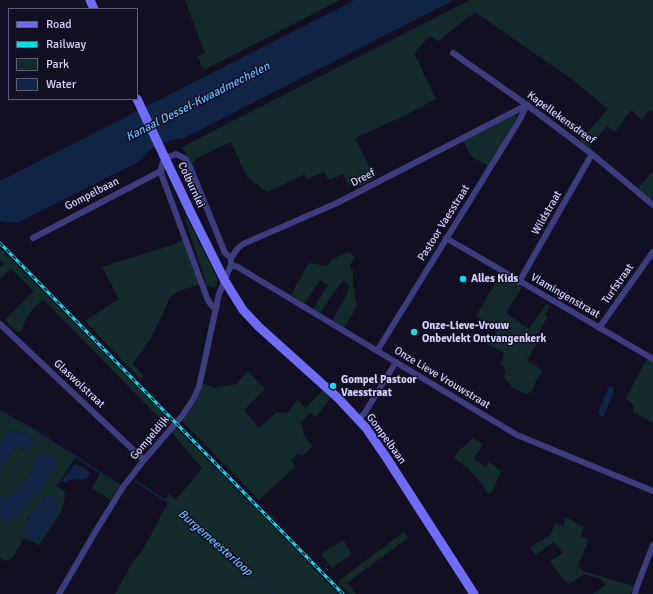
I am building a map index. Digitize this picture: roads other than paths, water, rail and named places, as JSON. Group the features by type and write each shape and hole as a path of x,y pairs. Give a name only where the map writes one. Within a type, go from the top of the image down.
{"street":[{"name":"Kapellekensdreef","path":"453,53 592,154 653,205"},
{"name":"Colburnlei","path":"137,100 225,281"},
{"name":"Pastoor Vaesstraat","path":"376,351 527,106"},
{"name":"Dreef","path":"225,281 231,262 238,248 243,244 337,203 527,106"},
{"name":"Gompelbaan","path":"33,238 161,171 163,162 168,157 176,154 186,159 225,254 231,262"},
{"name":"Wildstraat","path":"519,282 592,154"},
{"path":"161,171 207,298 211,305 216,309"},
{"name":"Vlamingenstraat","path":"446,238 653,359"},
{"name":"Turfstraat","path":"599,328 653,252"},
{"name":"Onze Lieve Vrouwstraat","path":"231,262 517,435 653,491"},
{"name":"Gompelbaan","path":"225,281 243,310 256,324 338,398 366,428 474,594"},
{"name":"Gompeldijk","path":"60,594 123,487 182,416 193,400 199,387 216,309 225,281"},
{"name":"Glaswolstraat","path":"0,324 144,460"},
{"path":"358,419 364,414 396,362"},
{"path":"634,594 653,545"}],"water":[{"name":"Kanaal Dessel-Kwaadmechelen","path":"355,0 454,0 184,138 168,141 151,149 138,162 17,223 0,221 0,181"},
{"path":"610,386 613,387 614,391 604,416 602,416 599,415 598,412"},
{"path":"9,430 23,433 32,439 33,444 30,450 24,450 17,446 0,470 0,443"},
{"path":"48,455 56,462 55,468 43,488 10,522 3,520 0,518 0,497 6,499 17,491 34,467 34,458"},
{"path":"77,464 89,471 90,474 88,478 83,480 70,480 65,483 62,481 74,465"},
{"path":"48,495 56,500 56,517 44,533 44,537 40,540 35,540 23,527 32,513"}],"waterway":[{"name":"Burgemeesterloop","path":"0,412 28,426 118,484"},
{"name":"Burgemeesterloop","path":"135,481 184,514 216,547 274,594"}],"railway":[{"path":"0,243 343,594"}],"place":[{"name":"Alles Kids","path":"463,279"},
{"name":"Onze-Lieve-Vrouw Onbevlekt Ontvangenkerk","path":"414,332"},
{"name":"Gompel Pastoor Vaesstraat","path":"333,386"}]}
